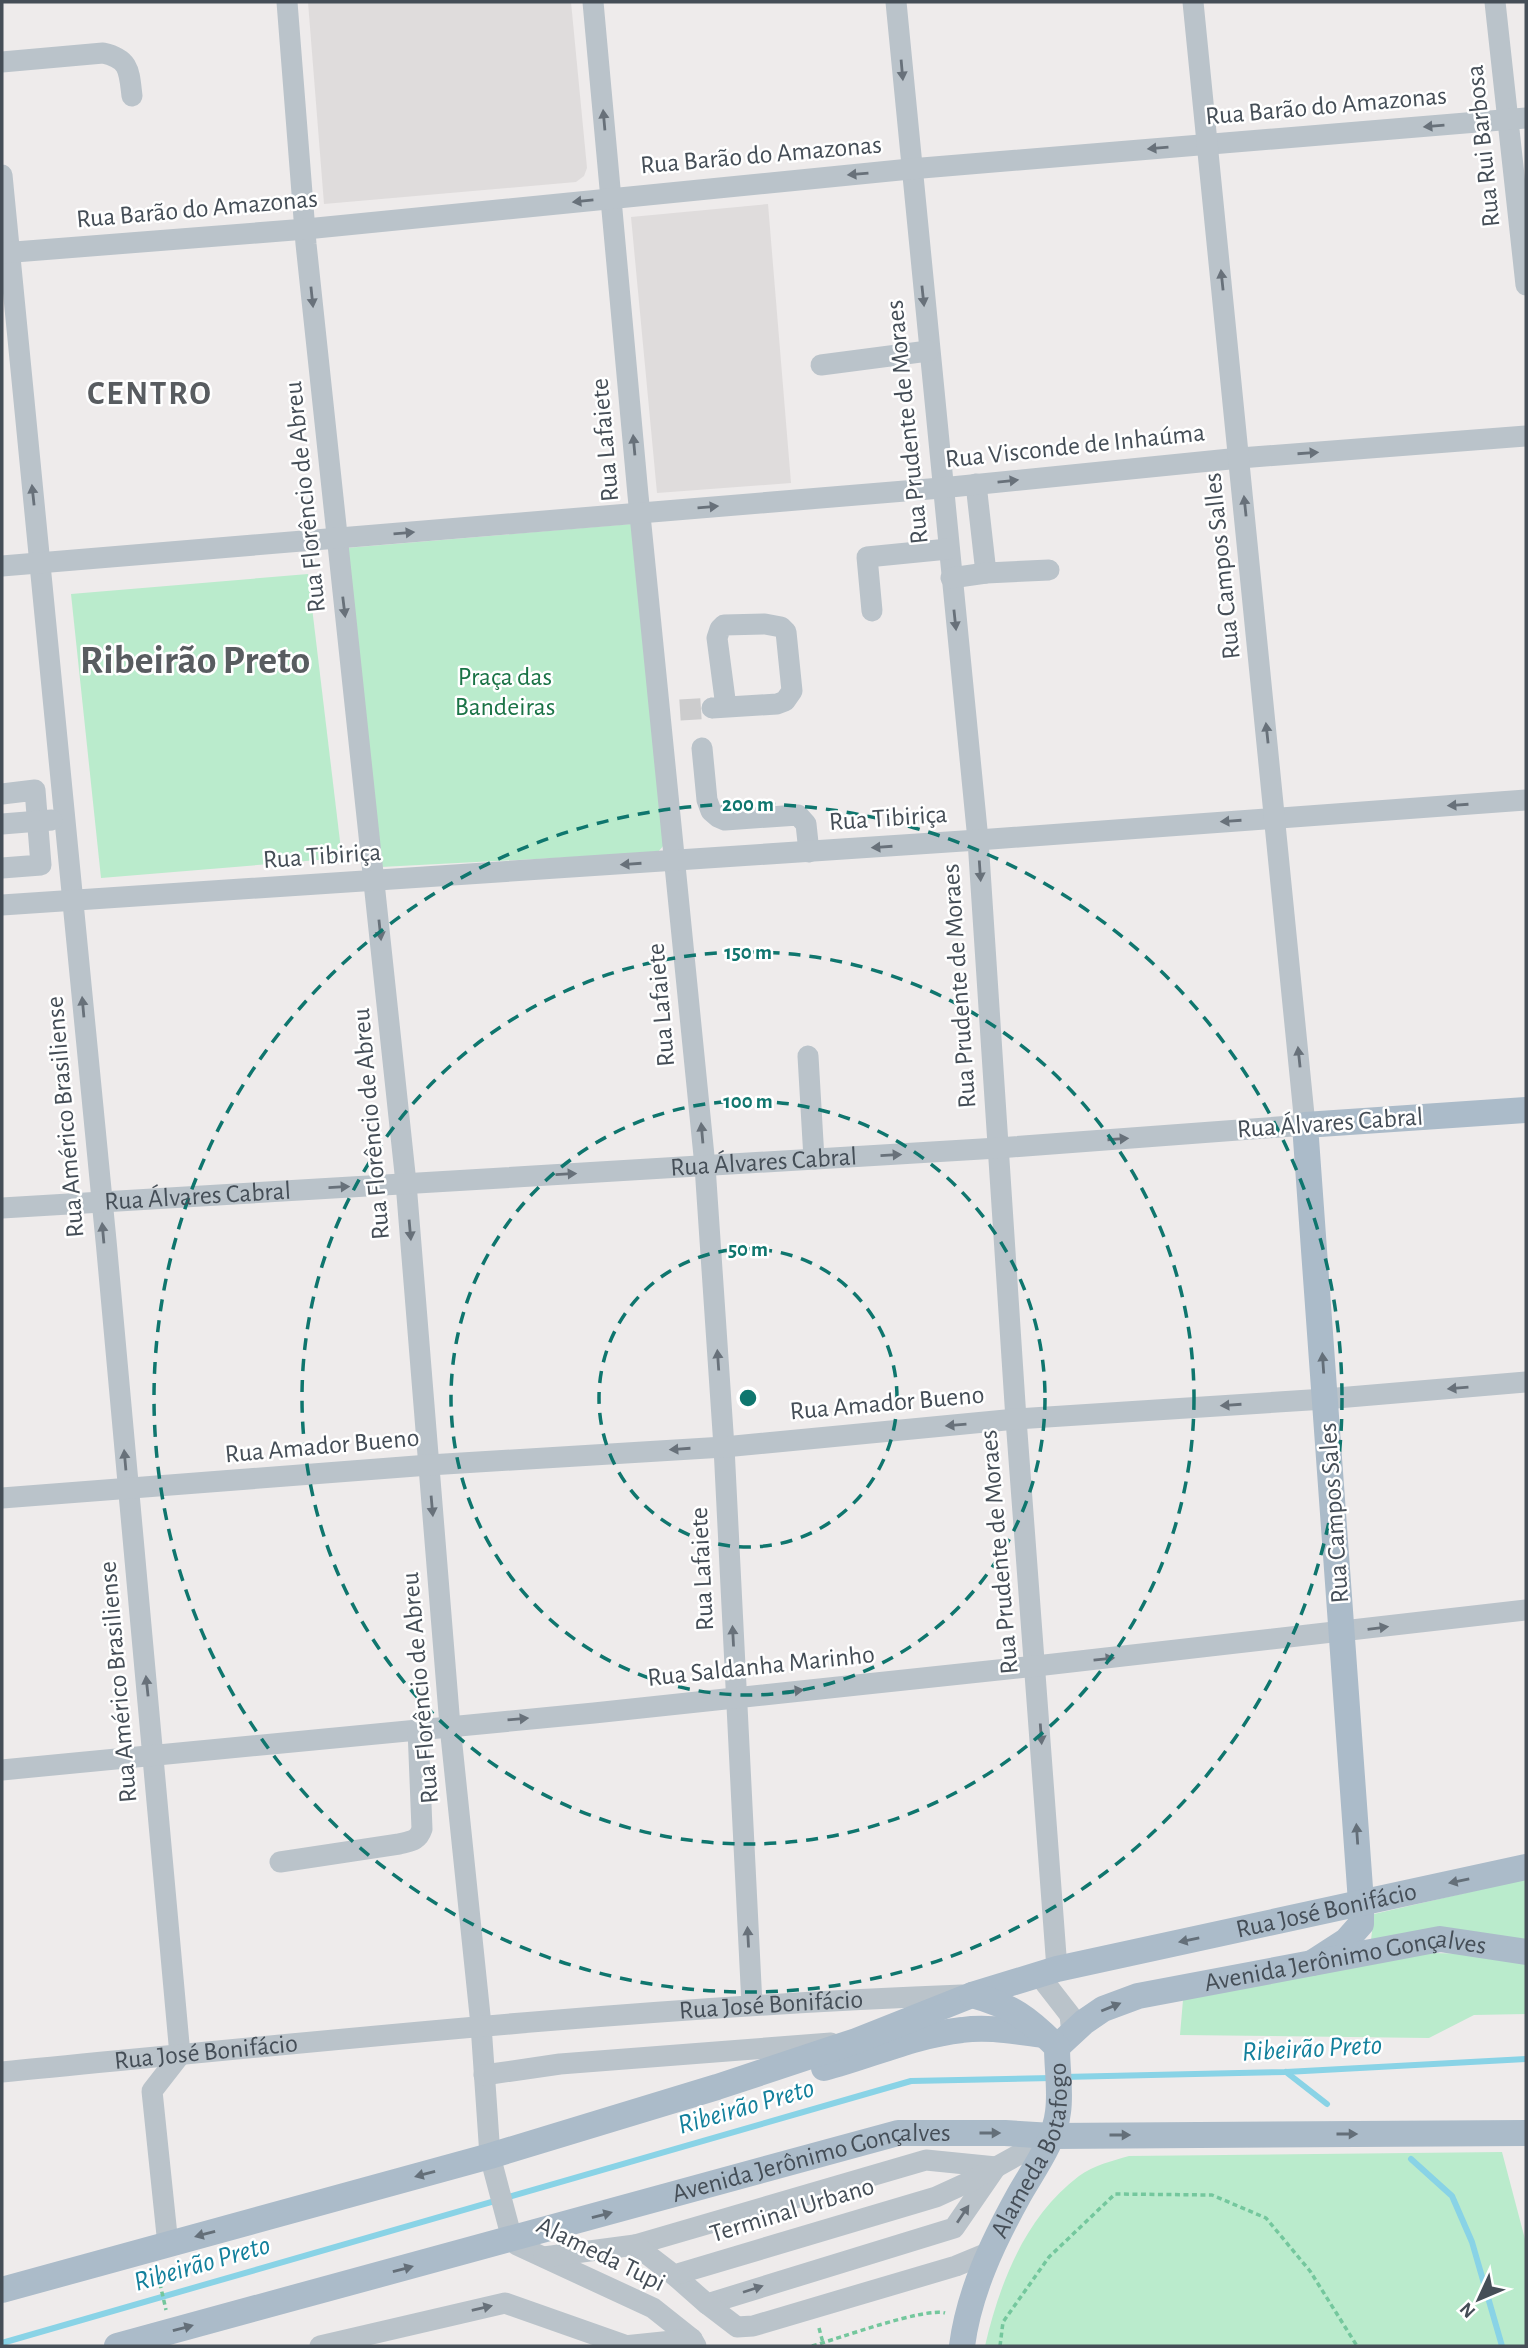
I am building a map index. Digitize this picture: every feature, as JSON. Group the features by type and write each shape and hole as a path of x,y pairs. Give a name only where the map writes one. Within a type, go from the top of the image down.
{"main road":[{"name":"Rua Álvares Cabral","path":"1305,1125 1526,1110"},
{"name":"Rua Campos Sales","path":"1305,1125 1361,1902 1361,1924 1346,1941 1312,1963"},
{"name":"Rua José Bonifácio","path":"972,1995 1046,1972 1526,1867"},
{"name":"Avenida Jerônimo Gonçalves","path":"1058,2043 1103,2009 1138,1996 1440,1939 1526,1952"},
{"name":"Alameda Botafogo","path":"964,2333 990,2252 1055,2125 1058,2043 1002,2003 972,1995"},
{"path":"2,2290 167,2245 492,2166 856,2041 972,1995"},
{"path":"777,2067 792,2073 806,2073 859,2059 913,2040 962,2030 992,2029 1058,2043"},
{"name":"Avenida Jerônimo Gonçalves","path":"117,2346 510,2230 898,2133 1006,2133 1055,2125 1526,2133"}],"street":[{"name":"Rua Florêncio de Abreu","path":"287,2 336,539 406,1183 450,1726 481,2025 492,2166 510,2230"},
{"name":"Rua Lafaiete","path":"593,2 640,512 670,710 676,861 705,1166 724,1447 752,2005"},
{"name":"Rua Prudente de Moraes","path":"896,2 941,488 978,840 1016,1419 1036,1666 1046,1972"},
{"name":"Rua Campos Salles","path":"1193,2 1305,1125"},
{"name":"Rua Rui Barbosa","path":"1495,2 1517,119 1526,285"},
{"path":"2,62 103,53 119,57 130,70 132,96"},
{"name":"Rua Barão do Amazonas","path":"6,253 306,229 910,169 1517,119"},
{"name":"Rua Américo Brasiliense","path":"2,175 6,253 73,901 180,2055"},
{"path":"821,365 928,351"},
{"name":"Rua Visconde de Inhaúma","path":"2,566 941,488 1240,458 1526,436"},
{"path":"976,484 986,573"},
{"path":"872,611 867,557 948,549"},
{"path":"951,578 986,573 1049,570"},
{"path":"724,625 781,626 786,632 792,691 790,697 777,704 719,708 719,629 724,625"},
{"path":"702,748 707,800 711,811 725,820 798,815 806,824 809,852"},
{"path":"2,794 35,790 41,865 2,868"},
{"name":"Rua Tibiriça","path":"2,905 809,852 1526,800"},
{"path":"2,824 65,820"},
{"path":"808,1056 814,1159"},
{"name":"Rua Álvares Cabral","path":"2,1208 998,1148 1305,1125"},
{"name":"Rua Amador Bueno","path":"2,1498 429,1465 724,1447 1016,1419 1325,1399 1526,1382"},
{"name":"Rua Saldanha Marinho","path":"2,1770 1036,1666 1526,1610"},
{"path":"280,1862 399,1844 414,1841 420,1836 422,1829 418,1729"},
{"path":"1046,1972 1042,1979 1070,2015 1058,2043"},
{"name":"Rua José Bonifácio","path":"2,2072 481,2025 752,2005 972,1995"},
{"path":"484,2075 560,2064 856,2041"},
{"path":"167,2245 152,2091 180,2055"},
{"name":"Terminal Urbano","path":"674,2275 936,2197 996,2167 1055,2125"},
{"path":"544,2257 635,2245 926,2161 996,2167 954,2228 707,2304"},
{"name":"Alameda Tupi","path":"510,2230 522,2249 653,2308 694,2343"},
{"path":"635,2245 737,2327 753,2326 956,2266 990,2252"},
{"path":"320,2346 505,2303 625,2346 694,2343"}],"path":[{"path":"1000,2346 1003,2322 1049,2257 1115,2193 1212,2195 1266,2218 1310,2271 1357,2346"},
{"path":"158,2275 166,2310"},
{"path":"812,2346 937,2311 964,2333"}],"shaded area":[{"path":"308,2 571,2 587,168 584,176 576,182 324,204"},
{"path":"768,204 791,483 657,493 631,217"}],"green space":[{"name":"Praça das Bandeiras","path":"631,524 664,845 658,852 650,853 381,867 346,548"},
{"path":"308,574 342,858 101,878 71,594"},
{"path":"1526,1879 1526,1940 1371,1940 1374,1914"},
{"path":"1429,1953 1481,1954 1526,1962 1526,2014 1474,2015 1429,2038 1180,2035 1183,2000"},
{"path":"1502,2152 1526,2243 1526,2346 985,2346 998,2298 1029,2231 1060,2192 1079,2176 1103,2164 1129,2156"}],"waterway":[{"name":"Ribeirão Preto","path":"1063,2077 1286,2072 1526,2059"},
{"path":"1286,2072 1327,2104"},
{"name":"Ribeirão Preto","path":"2,2343 911,2081 1052,2078"},
{"path":"1411,2159 1452,2196 1472,2242 1502,2346"}],"tunnel":[{"path":"680,710 712,708"}],"district":[{"name":"CENTRO","path":"150,394"},
{"name":"Ribeirão Preto","path":"195,661"}]}
